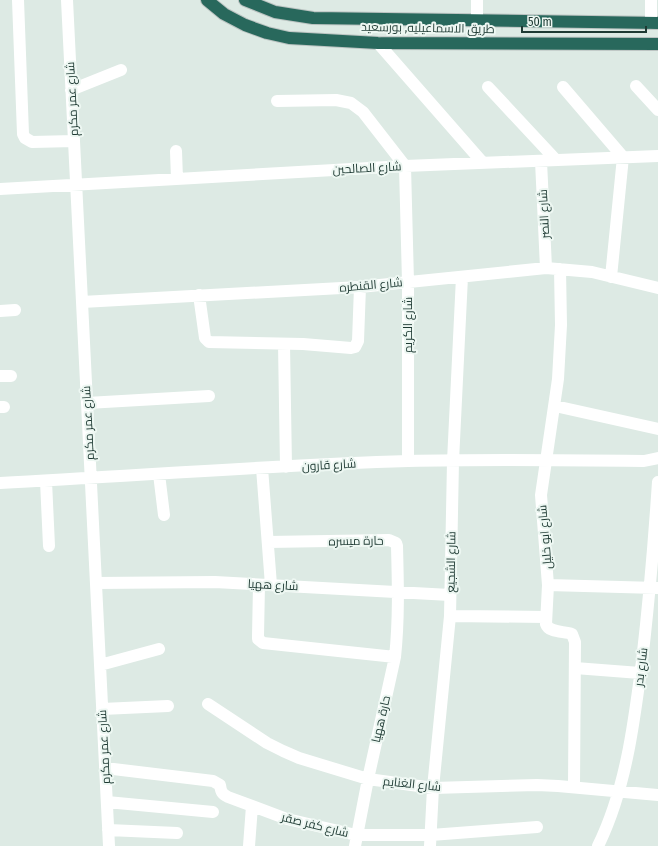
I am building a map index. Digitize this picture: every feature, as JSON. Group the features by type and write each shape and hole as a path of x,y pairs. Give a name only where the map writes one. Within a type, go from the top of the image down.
{"highway":[{"name":"طريق الاسماعيليه, بورسعيد","path":"207,0 224,14 245,25 267,33 289,38 378,43 658,44"},
{"name":"طريق الاسماعيليه, بورسعيد","path":"245,0 275,12 313,18 655,23"}],"street":[{"path":"18,0 23,134 25,138 32,142 74,141"},
{"name":"شارع عمر مكرم","path":"67,0 109,846"},
{"path":"477,0 477,20"},
{"path":"651,0 655,23"},
{"path":"378,43 483,163"},
{"path":"71,90 121,70"},
{"path":"636,86 658,110"},
{"path":"488,87 556,160"},
{"path":"563,87 623,157 611,277"},
{"path":"277,101 336,100 351,103 363,112 405,166"},
{"path":"176,150 177,178"},
{"name":"شارع الصالحين","path":"0,189 405,166 658,156"},
{"name":"شارع النصر","path":"541,161 546,268"},
{"name":"شارع الكريم","path":"405,166 408,282 408,461"},
{"name":"شارع القنطره","path":"82,302 360,287 546,268 592,272 658,288"},
{"name":"شارع ابو خليل","path":"546,617 548,585 541,496 555,406 560,346 560,269"},
{"name":"شارع الشجيع","path":"431,841 432,788 450,616 453,461 462,277"},
{"path":"199,295 205,338 209,342 303,344 351,348 355,347 358,341 360,287"},
{"path":"0,311 15,310"},
{"path":"284,344 286,467"},
{"path":"87,403 209,396"},
{"path":"555,406 658,429"},
{"name":"شارع قارون","path":"0,483 408,461 546,459 644,461 658,458"},
{"path":"262,468 268,542 265,585 258,639 263,643 394,656"},
{"path":"159,474 164,515"},
{"path":"46,481 49,546"},
{"name":"شارع بدر","path":"598,846 608,824 619,791 631,737 654,588 658,482"},
{"name":"حارة ميسره","path":"268,542 393,541 397,546 399,591"},
{"name":"شارع ههيا","path":"96,583 215,582 450,595"},
{"path":"548,585 654,588"},
{"name":"حارة ههيا","path":"355,841 394,656 397,638 399,591"},
{"path":"450,616 546,617 546,624 550,630 572,634 575,642 574,786"},
{"path":"100,665 159,649"},
{"path":"575,668 640,673"},
{"name":"شارع الغنايم","path":"208,704 267,743 283,751 299,758 368,779 432,788 537,785 574,786 658,795"},
{"path":"102,709 168,706"},
{"name":"شارع كفر صقر","path":"105,768 213,780 220,785 221,791 224,795 294,821 355,841 431,841 537,827"},
{"path":"107,802 213,812"},
{"path":"248,846 252,806"},
{"path":"108,830 177,834"}]}
